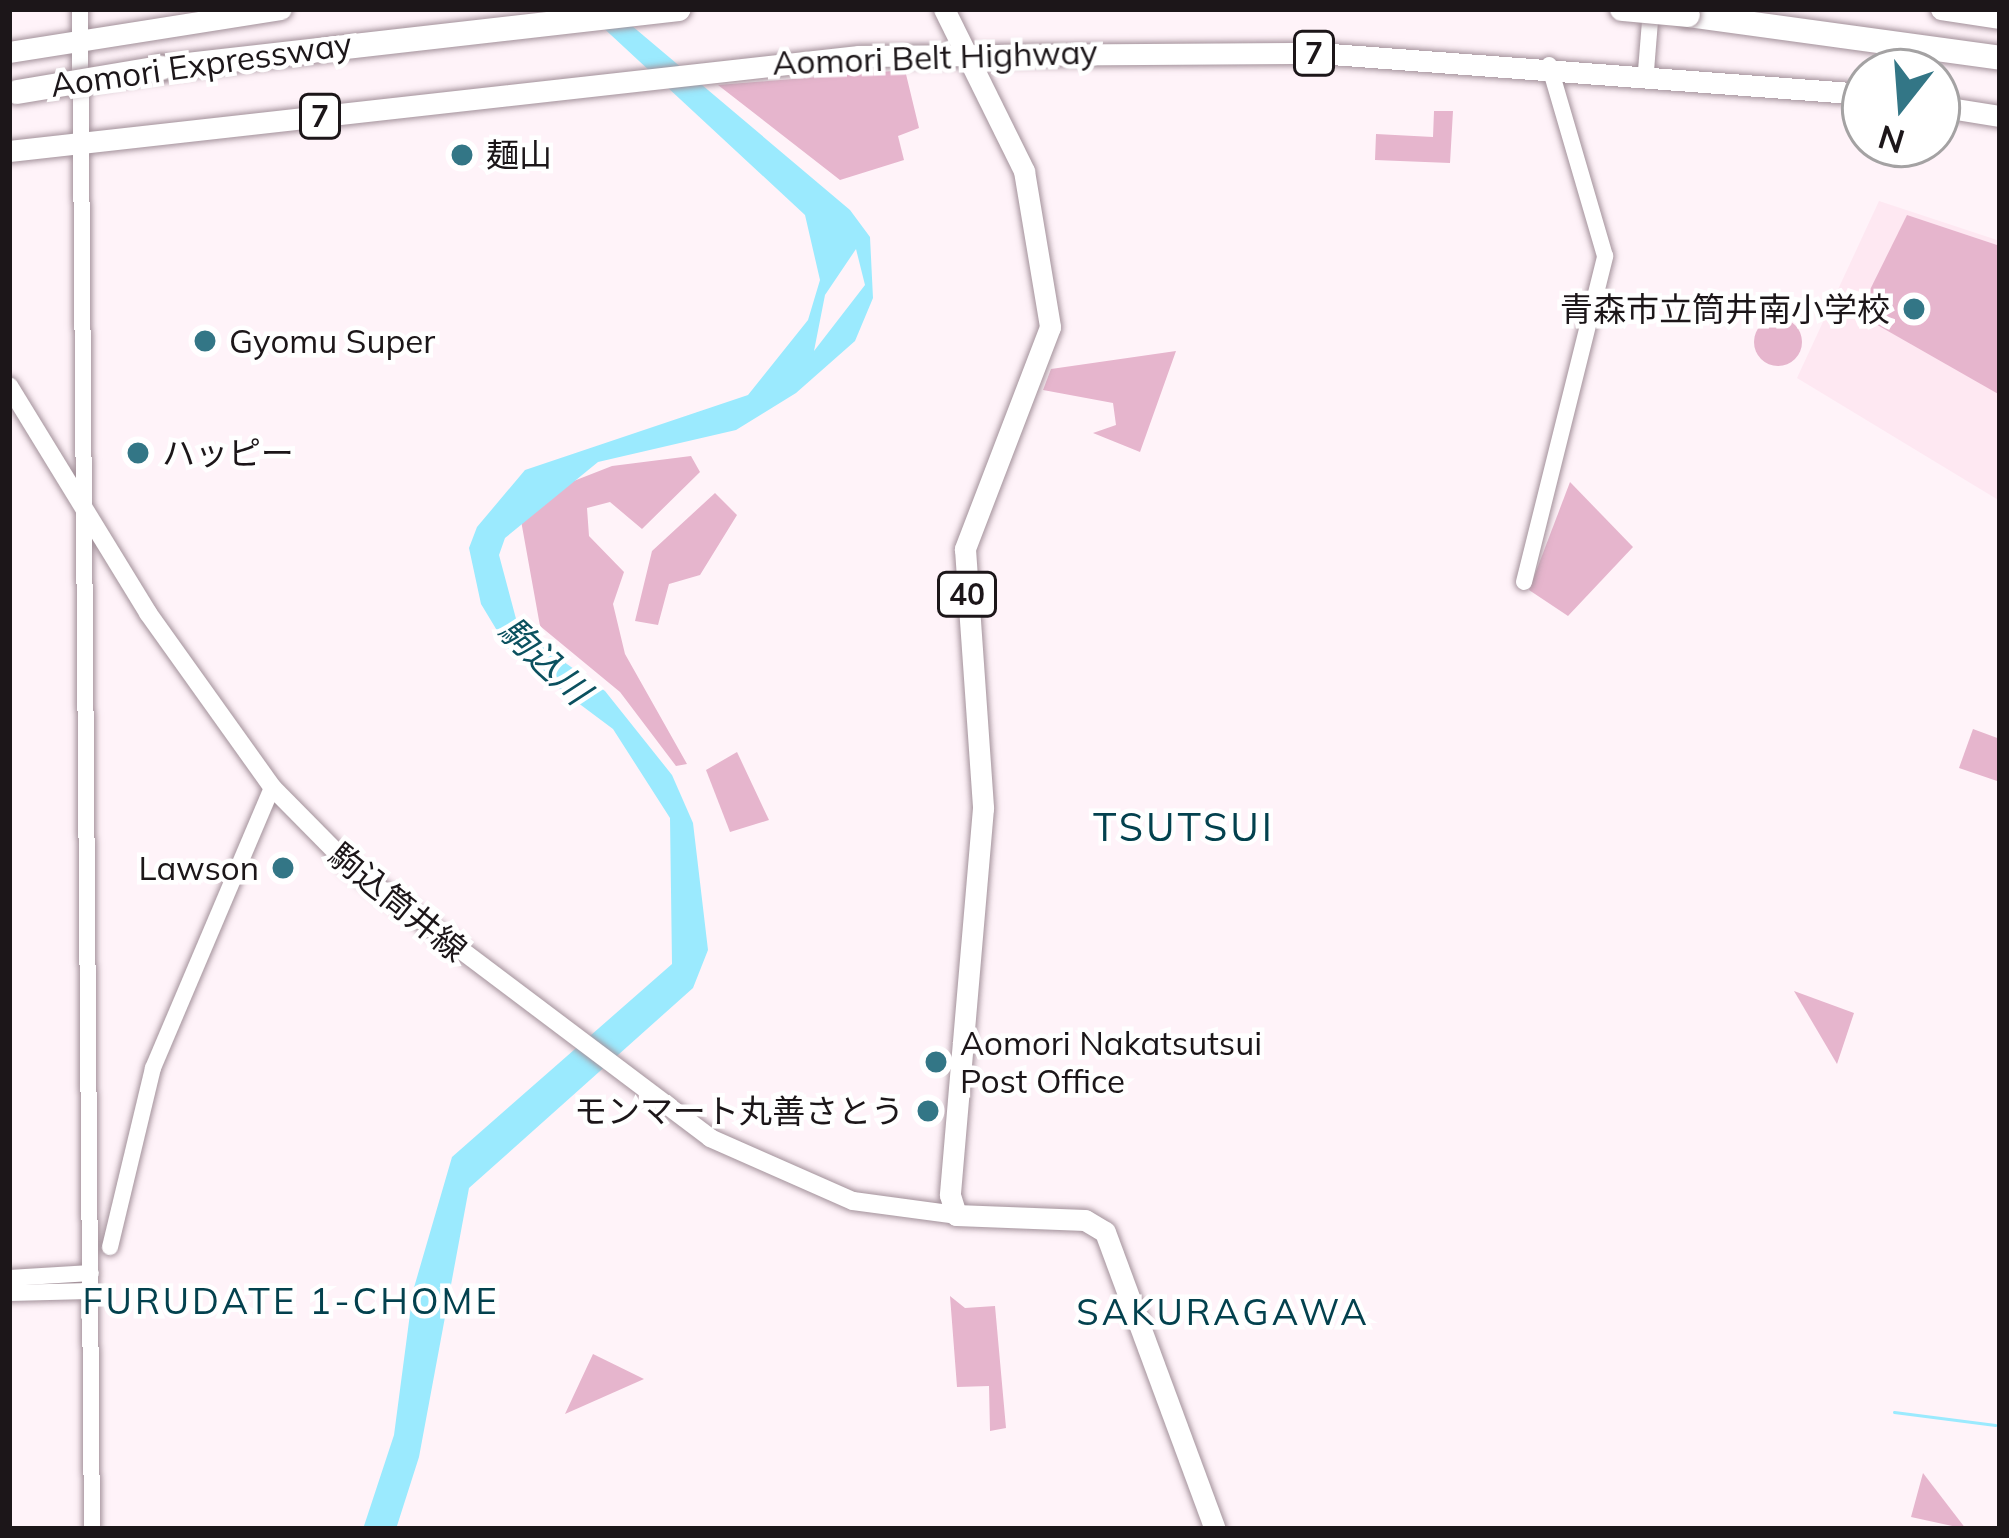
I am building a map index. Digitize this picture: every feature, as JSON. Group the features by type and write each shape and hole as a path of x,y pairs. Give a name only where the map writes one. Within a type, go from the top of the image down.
{"highway":[{"name":"Aomori Expressway","path":"13,92 161,68 679,9"},
{"path":"1622,9 2000,58"}],"main road":[{"path":"9,52 281,9"},
{"name":"40","path":"944,9 1024,171 1046,259 1050,342 981,488 965,549 983,808 950,1131 956,1215"},
{"path":"1941,9 2000,18"},
{"name":"Aomori Belt Highway","path":"9,151 762,63 965,54 1161,49 1549,64 1841,91"},
{"path":"1961,110 2000,116"},
{"name":"駒込筒井線","path":"9,386 272,787 351,867 623,1076 785,1176 898,1212 956,1215"},
{"path":"956,1215 1085,1220 1105,1232 1216,1529"}],"street":[{"path":"80,9 89,510 92,1529"},
{"path":"1646,71 1651,9"},
{"path":"1523,582 1605,256 1549,64"},
{"path":"110,1247 153,1068 272,787"},
{"path":"9,1278 91,1282"},
{"path":"9,1293 91,1282"}],"shaded area":[{"path":"905,70 919,128 898,136 904,160 840,180 718,85"},
{"path":"1434,111 1453,111 1450,163 1375,160 1376,134 1433,137"},
{"name":"青森市立筒井南小学校","path":"1879,201 2000,241 2000,501 1797,378"},
{"path":"1907,215 2000,246 2000,395 1858,314"},
{"path":"1778,318 1795,325 1802,342 1795,359 1778,366 1761,359 1754,342 1761,325"},
{"path":"1176,351 1140,452 1093,433 1116,425 1113,403 1043,390 1051,369"},
{"path":"691,456 700,472 642,529 610,502 587,508 589,536 624,572 613,604 625,654 687,764 676,766 620,692 540,626 520,515 543,493 612,466"},
{"path":"1570,482 1633,547 1568,616 1529,590"},
{"path":"715,493 737,515 700,575 669,584 658,625 635,621 652,551"},
{"path":"1973,729 2000,739 2000,782 1959,768"},
{"path":"737,752 769,820 730,832 706,770"},
{"path":"1794,991 1854,1013 1837,1064"},
{"path":"950,1296 965,1308 995,1306 1006,1428 990,1431 989,1386 957,1387"},
{"path":"593,1354 644,1379 565,1414"},
{"path":"1923,1473 1966,1529 1911,1517"}],"water":[{"name":"駒込川","path":"583,9 612,9 850,210 870,237 873,298 855,341 796,393 736,430 598,462 505,538 499,555 519,630 605,691 672,775 693,823 708,950 693,988 469,1188 419,1457 396,1529 363,1529 394,1435 413,1291 452,1157 672,964 670,818 613,729 510,652 481,604 469,548 477,527 525,470 748,395 808,320 820,280 805,215","holes":["856,249 865,285 814,351 825,295"]}],"waterway":[{"path":"1894,1412 1995,1425"}],"place":[{"name":"麺山","path":"462,155"},
{"name":"青森市立筒井南小学校","path":"1914,309"},
{"name":"Gyomu Super","path":"205,341"},
{"name":"ハッピー","path":"138,453"},
{"name":"Lawson","path":"283,868"},
{"name":"Aomori Nakatsutsui Post Office","path":"936,1062"},
{"name":"モンマート丸善さとう","path":"928,1111"}],"district":[{"name":"TSUTSUI","path":"1184,827"},
{"name":"FURUDATE 1-CHOME","path":"291,1301"},
{"name":"SAKURAGAWA","path":"1223,1312"}]}
